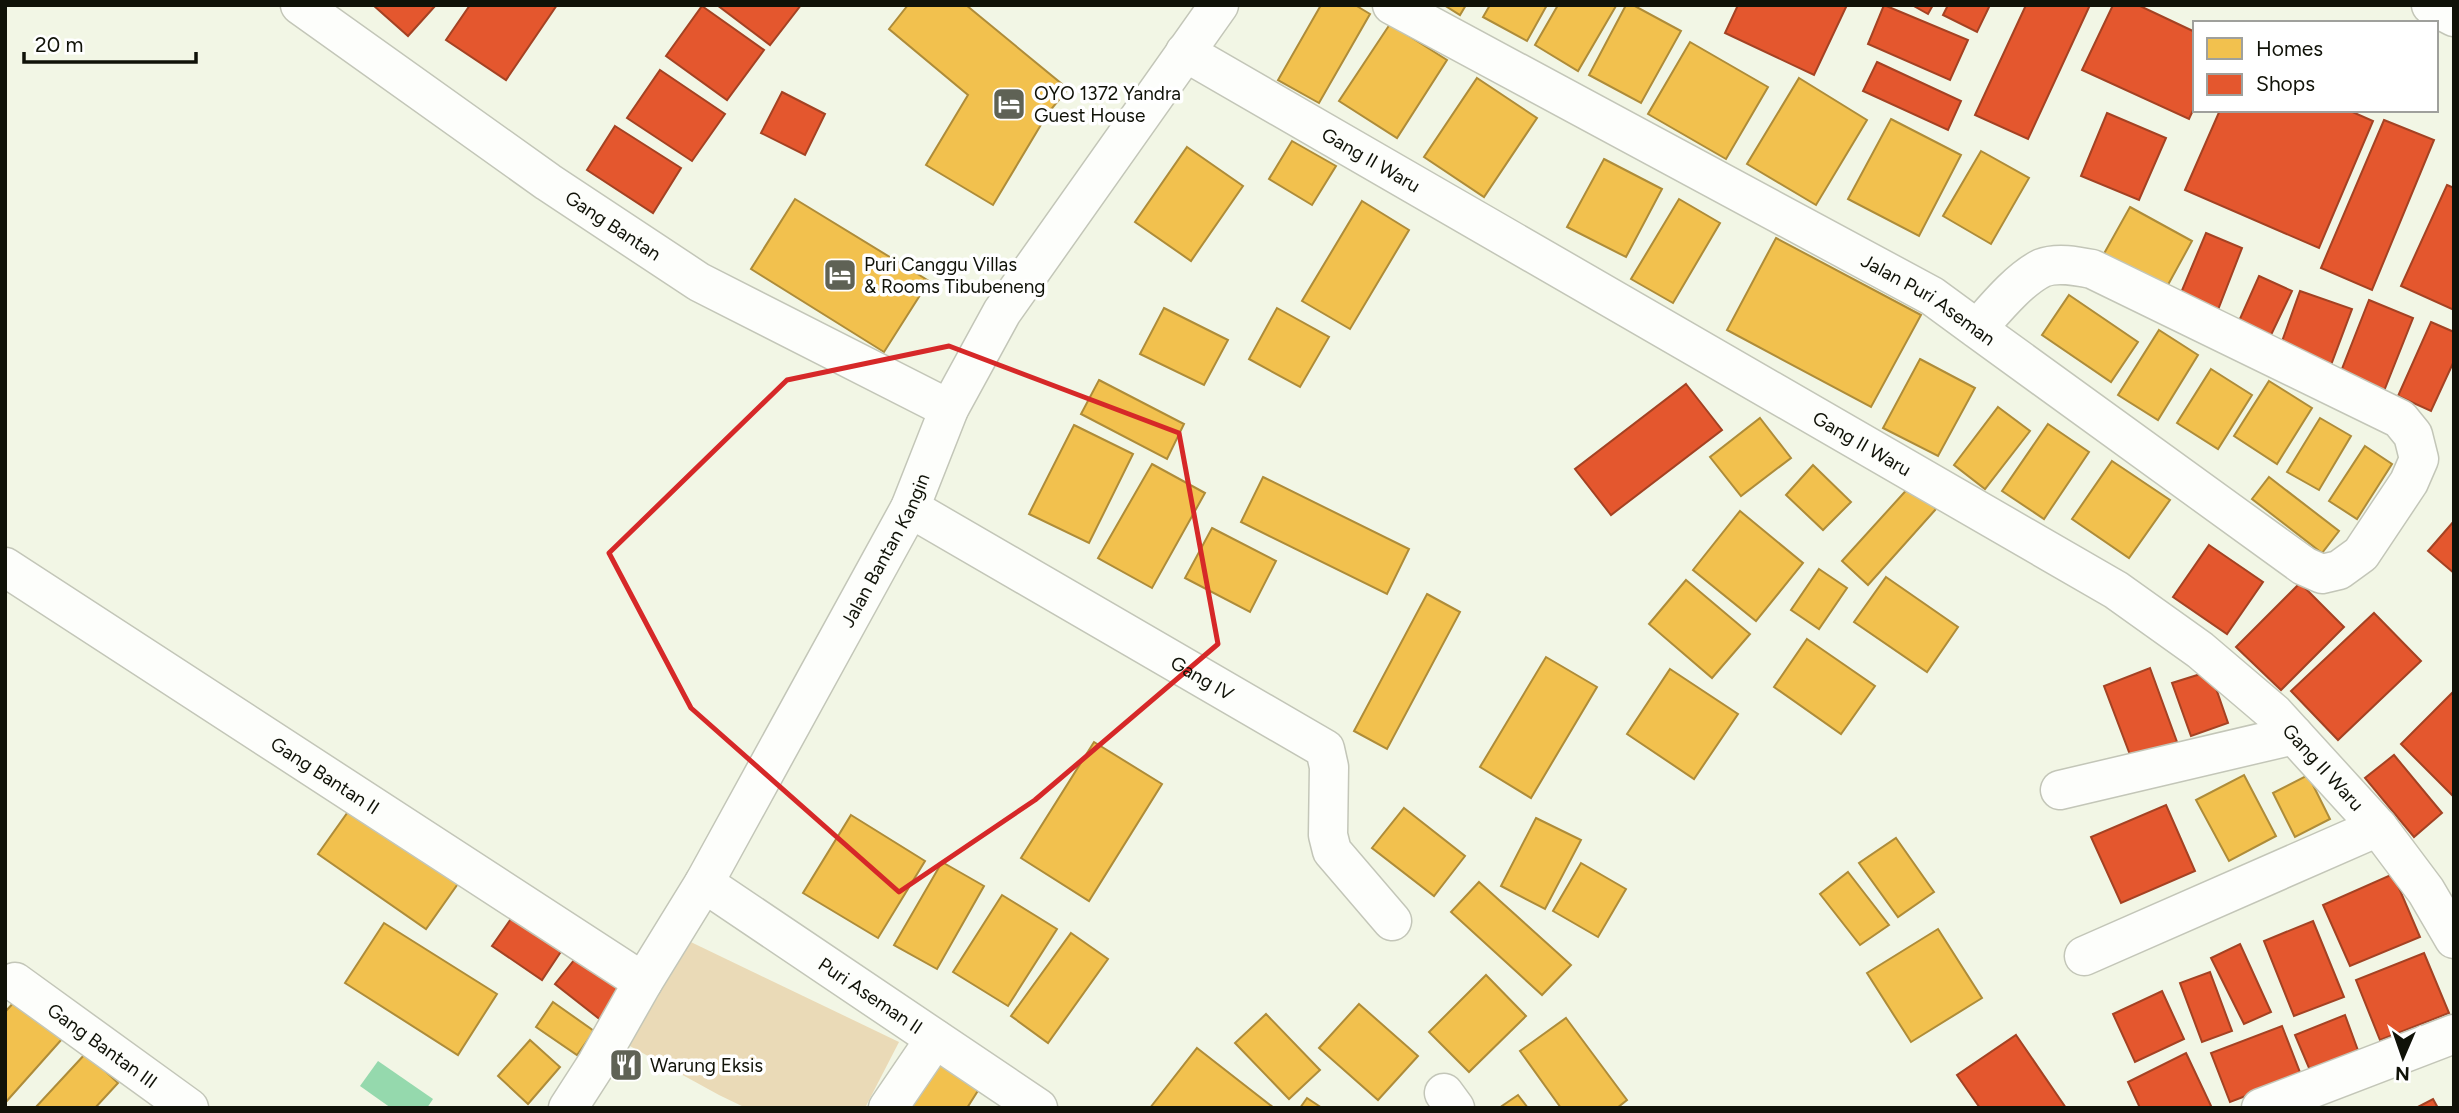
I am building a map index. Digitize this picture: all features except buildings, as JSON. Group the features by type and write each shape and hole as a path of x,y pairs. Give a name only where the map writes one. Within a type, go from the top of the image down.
{"street":[{"name":"Gang Bantan","path":"300,5 548,183 699,282 949,409"},
{"name":"Jalan Bantan Kangin","path":"568,1108 704,883 910,508 949,409 1002,312 1219,5"},
{"name":"Jalan Puri Aseman","path":"1392,5 1931,296 2304,566 2322,574 2339,570 2361,554 2409,482 2419,459 2413,435 2400,419 2092,269 2069,265 2043,268 2011,291 1977,329"},
{"path":"2431,5 2454,17"},
{"name":"Gang II Waru","path":"1185,52 2116,590 2200,650 2274,713 2378,827 2426,891 2454,939"},
{"name":"Gang IV","path":"910,508 1325,749 1329,767 1328,835 1332,851 1392,920"},
{"name":"Gang Bantan II","path":"5,567 643,982"},
{"path":"2060,790 2294,735"},
{"path":"2084,956 2378,827"},
{"name":"Puri Aseman II","path":"704,883 1038,1108"},
{"name":"Gang Bantan III","path":"15,982 190,1108"},
{"path":"2261,1108 2454,1034"},
{"path":"888,1108 936,1039"}],"highlighted area":[{"path":"949,346 1179,433 1218,644 1035,800 899,892 691,708 609,553 787,380"}],"shaded area":[{"path":"670,932 899,1042 865,1108 746,1108 608,1034"},
{"path":"378,1061 433,1099 427,1108 391,1108 360,1086"}],"place":[{"name":"OYO 1372 Yandra Guest House","path":"1009,104"},
{"name":"Puri Canggu Villas & Rooms Tibubeneng","path":"840,275"},
{"name":"Warung Eksis","path":"626,1065"}]}
